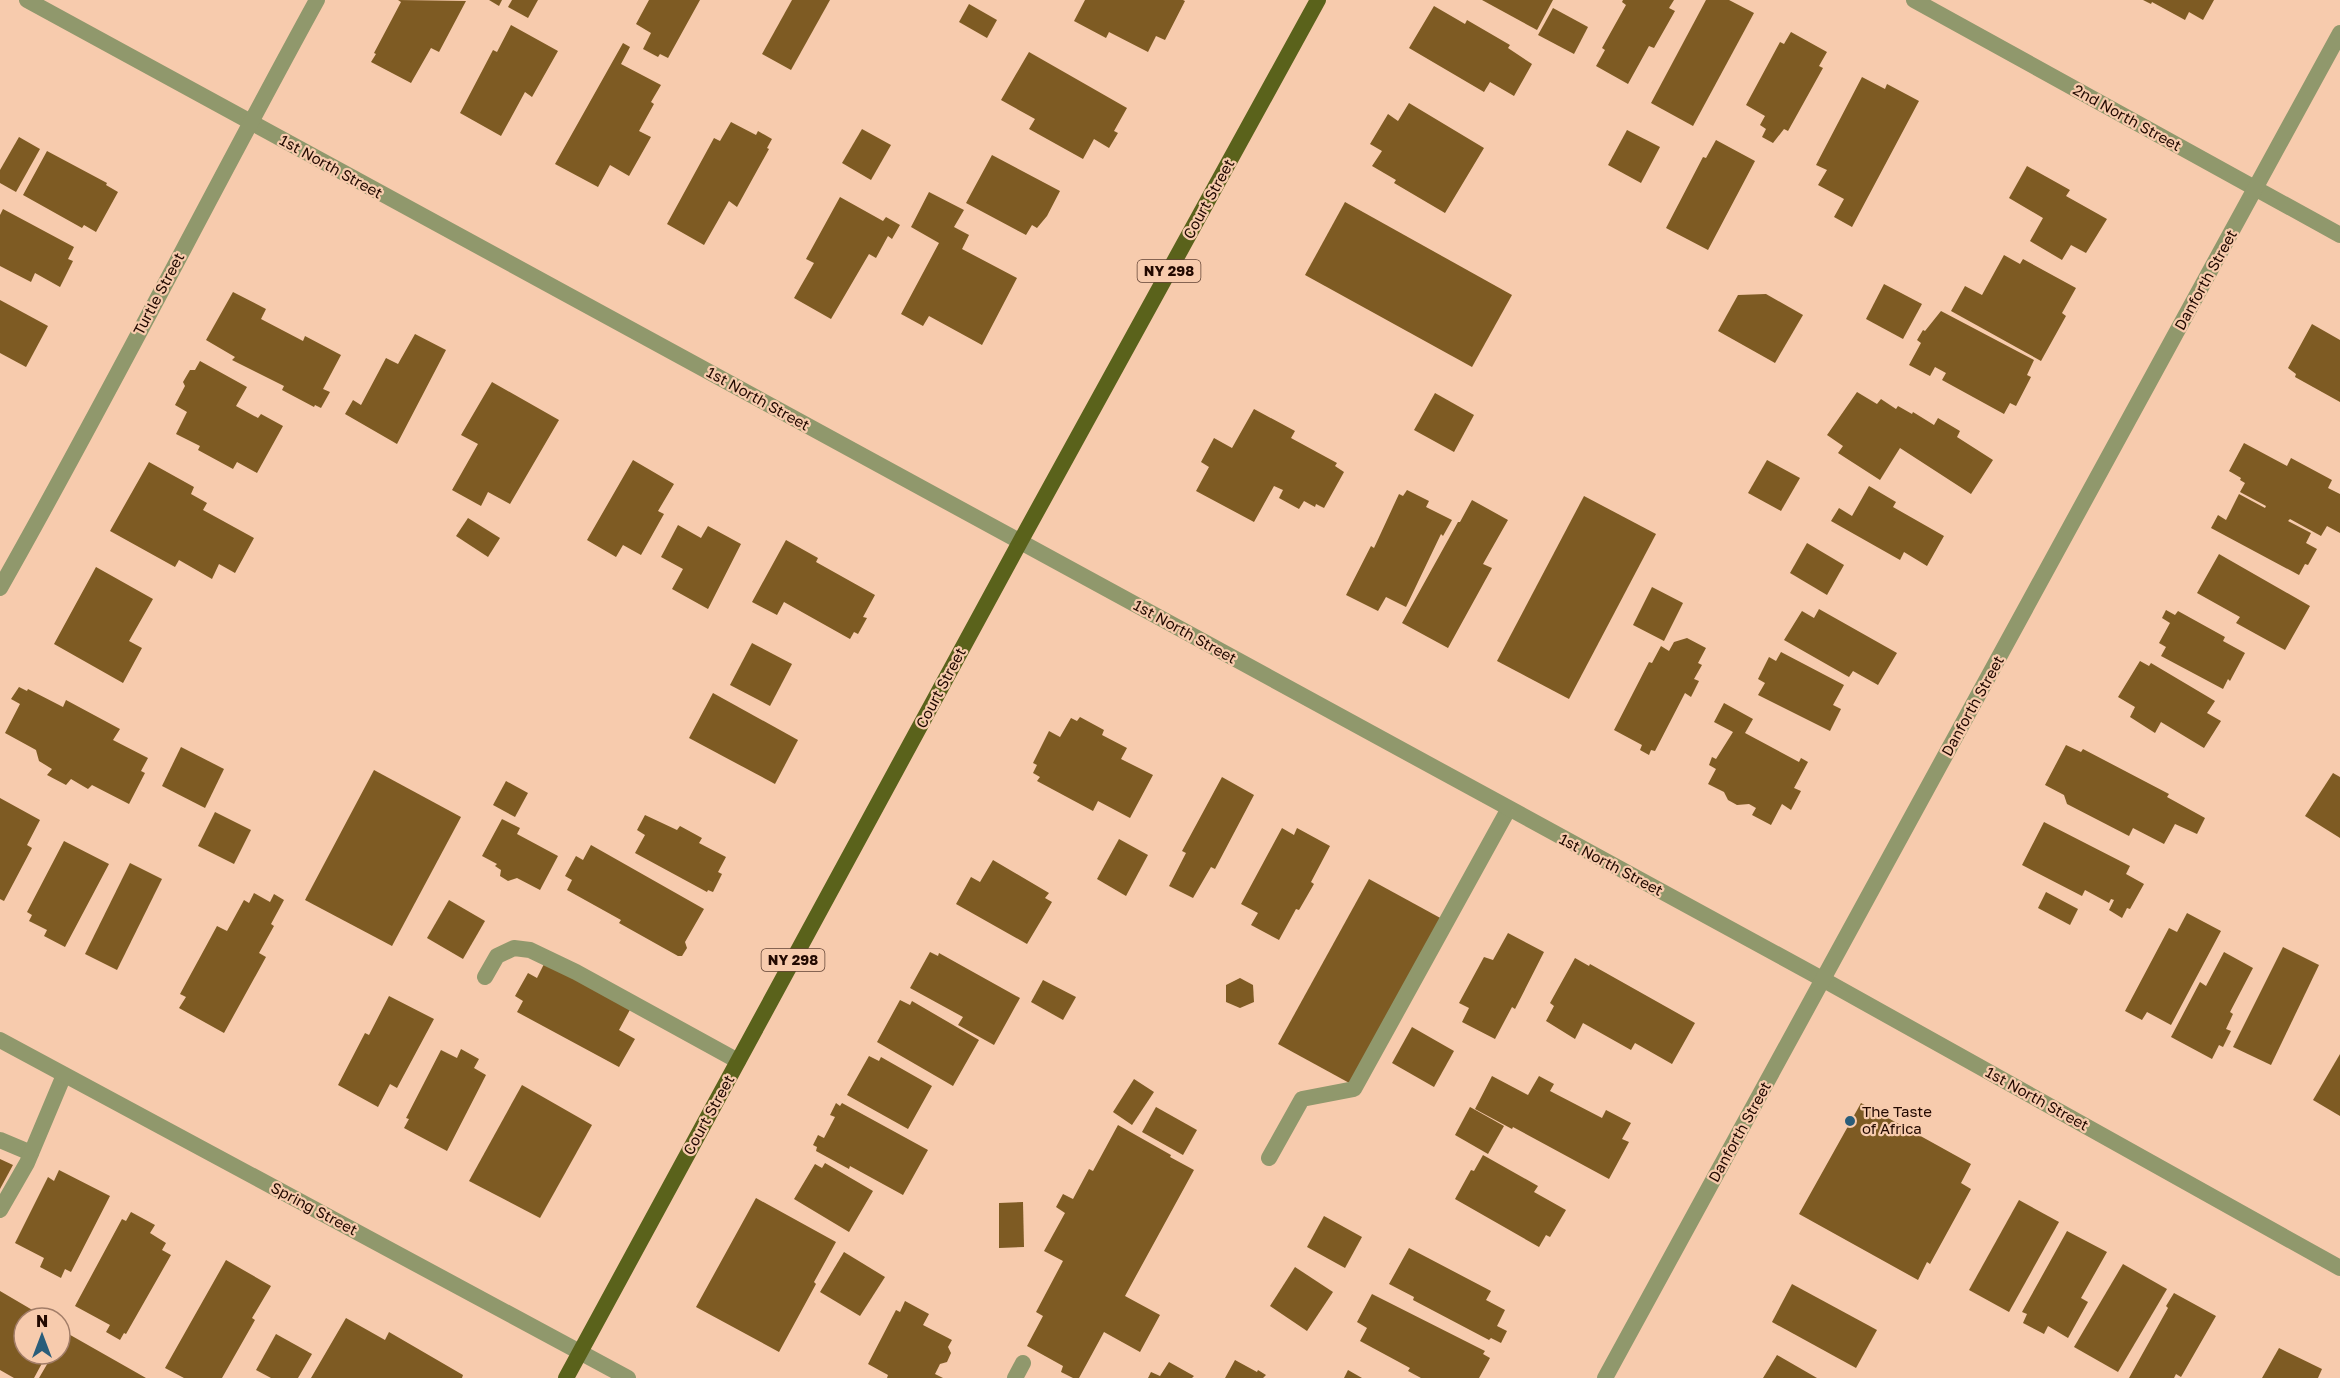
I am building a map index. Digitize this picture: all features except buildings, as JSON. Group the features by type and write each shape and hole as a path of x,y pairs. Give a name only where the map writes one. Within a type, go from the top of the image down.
{"main road":[{"name":"Court Street","path":"566,1378 1020,542 1318,0"}],"street":[{"name":"1st North Street","path":"27,0 1508,810 1824,980 2340,1268"},
{"name":"Turtle Street","path":"0,588 53,494 317,0"},
{"name":"2nd North Street","path":"1914,0 2340,235"},
{"name":"Danforth Street","path":"1605,1378 2340,33"},
{"path":"1269,1158 1302,1099 1354,1089 1508,810"},
{"path":"485,977 497,956 514,948 530,950 576,972 738,1061"},
{"name":"Spring Street","path":"0,1040 628,1378"},
{"path":"0,1210 31,1153 64,1075"},
{"path":"0,1140 31,1153"},
{"path":"1015,1378 1023,1363"}],"place":[{"name":"The Taste of Africa","path":"1850,1121"}]}
